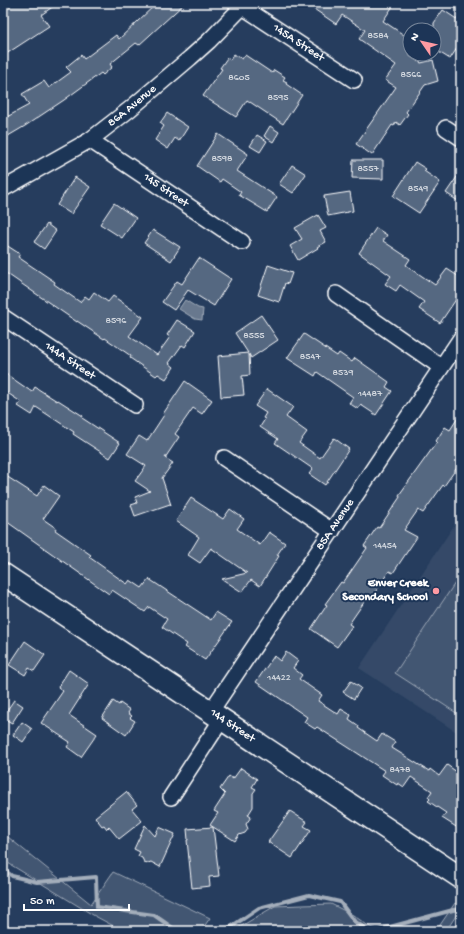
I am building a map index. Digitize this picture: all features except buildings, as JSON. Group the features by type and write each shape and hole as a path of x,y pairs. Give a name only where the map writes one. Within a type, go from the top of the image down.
{"main road":[{"name":"144 Street","path":"3,574 461,878"}],"street":[{"name":"145A Street","path":"244,5 354,80"},
{"name":"86A Avenue","path":"3,189 90,140 130,109 190,58 244,5"},
{"path":"446,128 461,138"},
{"name":"145 Street","path":"90,140 242,242"},
{"path":"336,294 441,367"},
{"name":"144A Street","path":"3,317 135,405"},
{"name":"85A Avenue","path":"171,797 216,715 332,531 461,338"},
{"path":"224,458 332,531"}],"shaded area":[{"path":"185,300 198,308 203,309 202,320 195,319 179,309"},
{"name":"Enver Creek Secondary School","path":"461,515 461,735 359,668"},
{"path":"461,574 461,716 395,673"},
{"path":"3,833 91,904 113,872 210,918 201,931 123,931 93,915 3,860"},
{"path":"455,903 461,908 446,931 436,931"},
{"path":"331,904 353,915 370,927 387,931 233,931 275,906"}],"waterway":[{"path":"3,869 12,876 37,882 96,877 97,907 154,915 177,931"},
{"path":"225,931 259,908 309,895 340,902 354,921 369,931"},
{"path":"375,931 461,909"}],"place":[{"name":"Enver Creek Secondary School","path":"436,591"}]}
